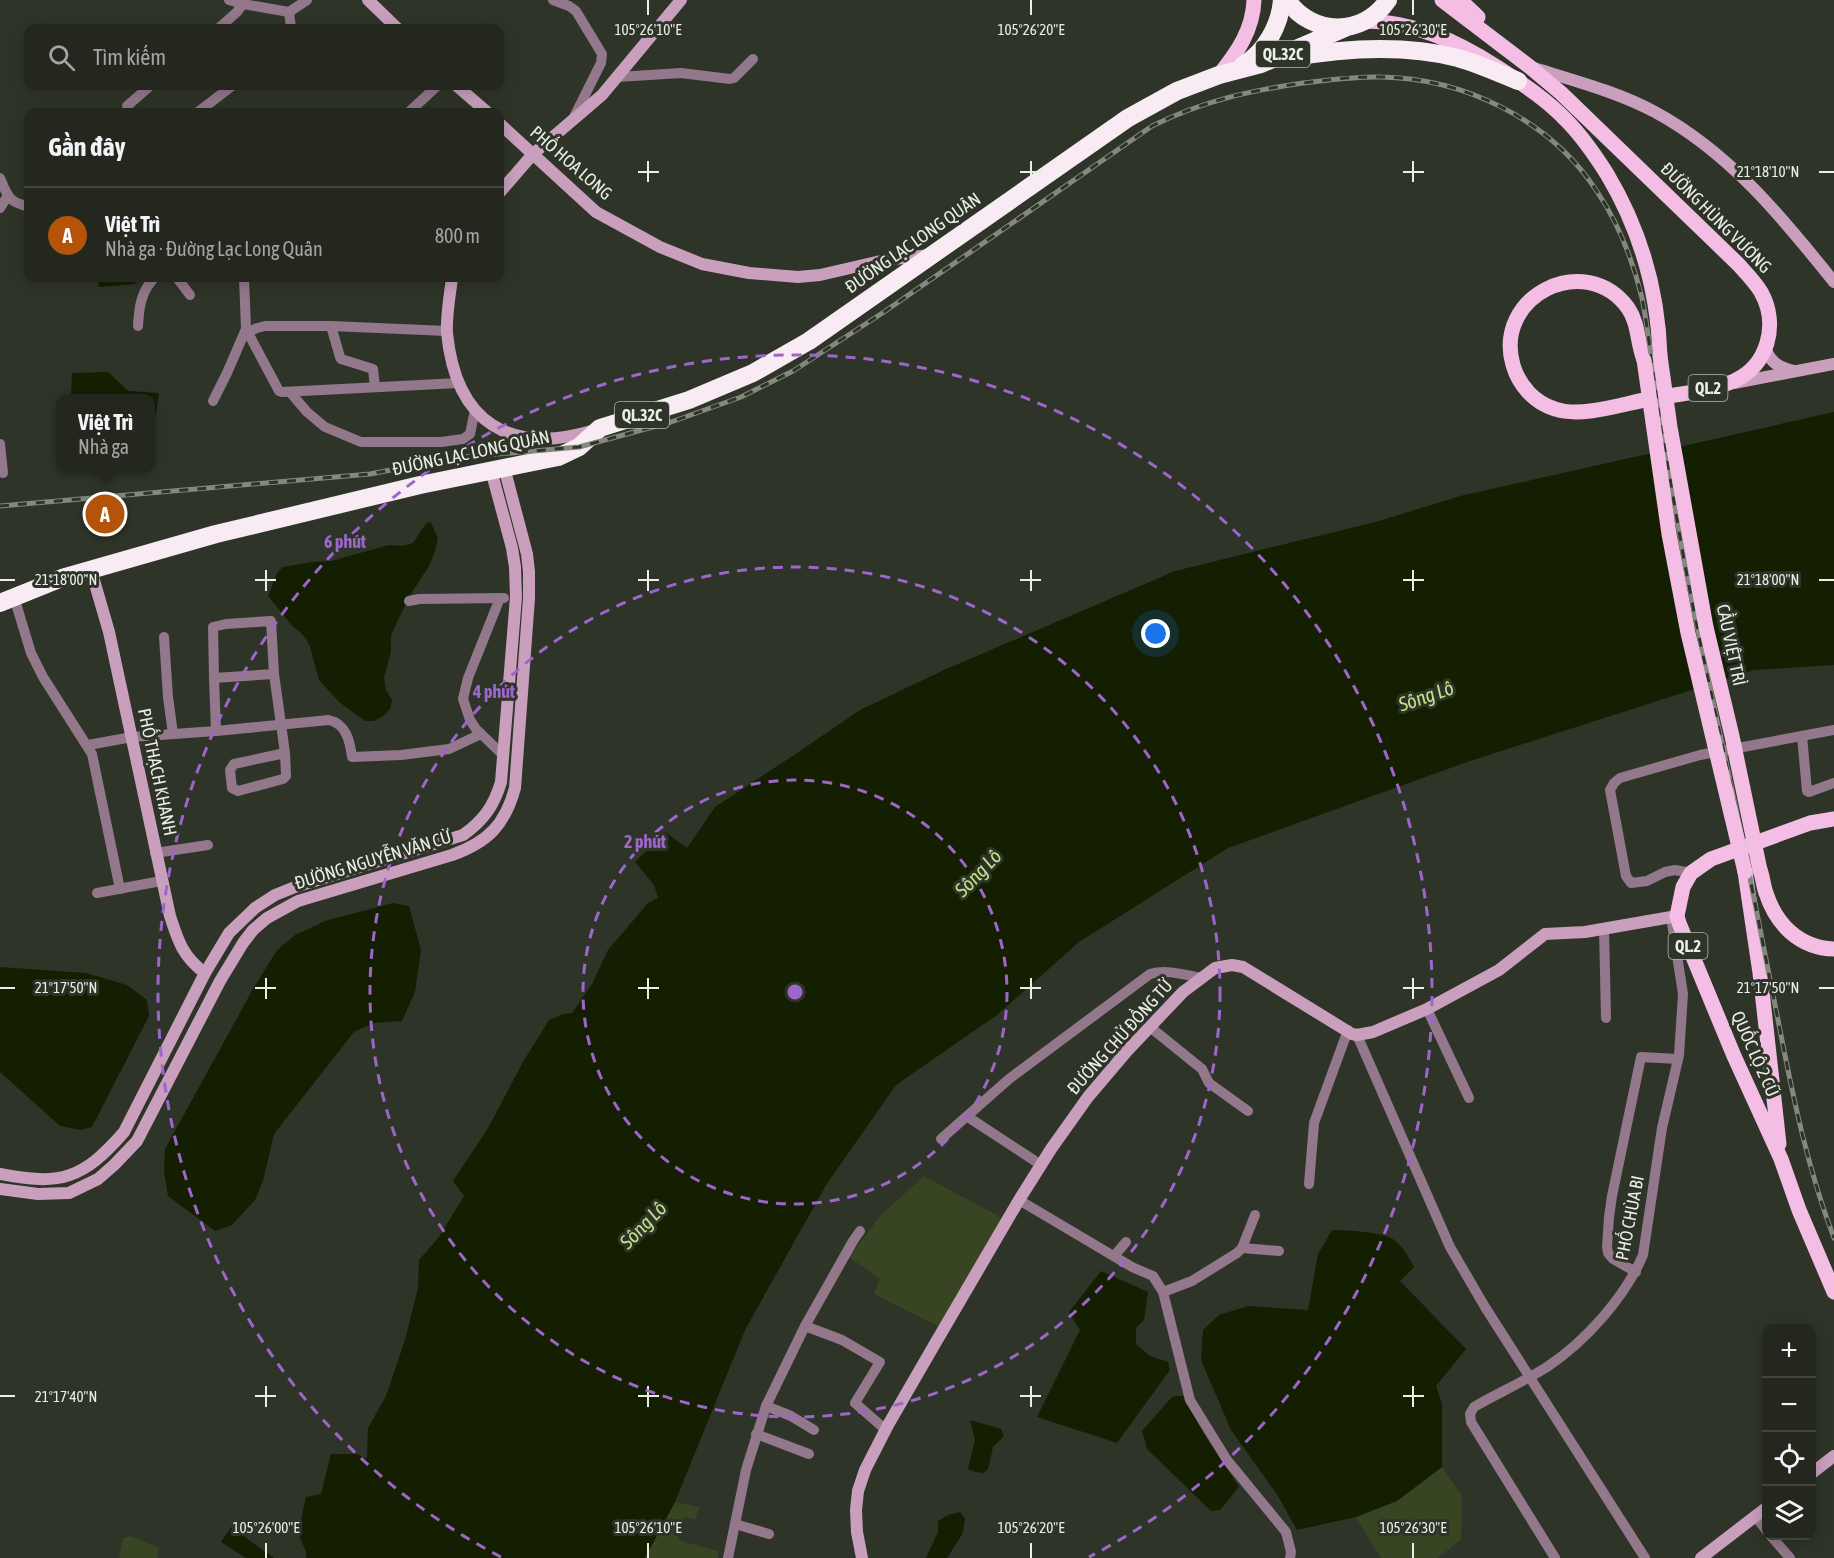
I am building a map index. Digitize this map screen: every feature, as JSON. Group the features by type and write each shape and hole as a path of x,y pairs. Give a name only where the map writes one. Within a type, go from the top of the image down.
{"highway":[{"name":"ĐƯỜNG LẠC LONG QUÂN","path":"7,600 42,585 216,534 420,485 558,457 579,447 600,428 689,400 753,373 809,341 1128,118 1177,91 1245,64 1263,48 1277,24 1282,0"},
{"name":"QL.2","path":"1287,0 1297,12 1313,23 1326,27 1346,28 1366,21 1388,0"},
{"name":"ĐƯỜNG LẠC LONG QUÂN","path":"1219,75 1261,64 1346,28"},
{"path":"1261,64 1342,51 1406,50 1459,58 1524,74"}],"main road":[{"path":"1219,75 1246,35 1252,19 1254,0"},
{"name":"ĐƯỜNG HÙNG VƯƠNG","path":"1442,0 1524,74 1581,136 1598,160 1628,212 1639,239 1656,306 1660,356"},
{"path":"1460,0 1524,74"},
{"name":"ĐƯỜNG HÙNG VƯƠNG","path":"1366,21 1397,23 1436,33 1524,74 1583,113 1738,264 1756,285 1764,297 1768,316 1769,334 1766,350"},
{"name":"QL.2","path":"1766,350 1758,363 1734,381 1712,387 1586,411 1563,411 1534,398 1522,385 1511,357 1511,336 1513,326 1523,308 1538,294 1560,283 1585,282 1595,285 1613,294 1627,308 1637,329 1639,347 1644,360 1669,534 1686,622 1752,871 1766,892 1783,926 1808,943 1834,949"},
{"name":"CẦU VIỆT TRÌ","path":"1660,356 1670,427 1706,627 1732,736 1752,871"},
{"path":"1690,873 1712,859 1810,823 1834,819"},
{"name":"QUỐC LỘ 2 CŨ","path":"1752,871 1760,973 1781,1159"},
{"name":"QL.2","path":"1674,917 1690,873"},
{"name":"QUỐC LỘ 2 CŨ","path":"1674,917 1781,1159 1807,1230 1834,1292"}],"street":[{"path":"230,0 289,12 307,0"},
{"path":"368,0 394,24"},
{"path":"552,0 576,11 602,54 601,63 573,119"},
{"path":"504,187 533,154 602,94 681,0"},
{"path":"223,24 243,4"},
{"path":"289,12 290,24"},
{"path":"618,77 681,73 730,79 734,78 753,59"},
{"path":"1524,74 1627,99 1654,111 1699,141 1774,209 1834,282"},
{"path":"127,108 145,90"},
{"path":"203,108 227,90"},
{"path":"413,108 433,90"},
{"path":"462,90 482,108"},
{"name":"PHỐ HOA LONG","path":"504,128 597,212 660,247 702,264 749,273 798,277 820,275 885,260 934,255"},
{"path":"0,178 7,197 24,205"},
{"path":"0,208 7,197"},
{"path":"138,326 140,302 151,282"},
{"path":"180,282 190,295"},
{"path":"244,282 247,331 279,390 290,392 459,383"},
{"path":"452,282 447,331 452,360 464,395 476,411 498,429 514,436 559,438 579,435 600,428"},
{"path":"331,326 339,357 373,369 375,387"},
{"path":"213,401 247,331 261,327 331,326 447,331"},
{"path":"1766,350 1772,361 1798,372"},
{"path":"1712,387 1834,364"},
{"path":"290,392 302,407 325,427 361,442 441,442 463,439 470,434 476,411"},
{"path":"0,444 3,473"},
{"name":"ĐƯỜNG NGUYỄN VĂN CỪ","path":"0,1174 38,1179 72,1176 104,1154 124,1132 205,973 230,933 255,908 275,895 295,887 463,835 476,826 492,806 501,782 504,756 516,597 515,567 498,469"},
{"name":"ĐƯỜNG NGUYỄN VĂN CỪ","path":"0,1189 38,1194 69,1192 98,1179 114,1166 137,1141 220,981 243,943 267,918 298,901 473,847 486,838 505,815 515,788 525,672 529,572 527,554 498,469"},
{"name":"PHỐ THẠCH KHANH","path":"91,570 109,632 170,916 180,945 190,960 205,973"},
{"path":"409,601 516,597"},
{"path":"500,598 468,678 463,699 470,720 504,756"},
{"path":"7,600 44,677 92,754 120,889"},
{"path":"216,731 213,627 276,620 274,674 285,753 286,776 283,779 234,791 230,770 234,765 285,753"},
{"path":"164,637 173,734"},
{"path":"511,671 525,672"},
{"path":"214,678 274,674"},
{"path":"88,745 132,737 329,720 335,721 345,730 352,757 401,755 449,749 481,734"},
{"path":"1690,873 1675,870 1647,881 1631,883 1626,876 1610,790 1614,783 1620,778 1700,755 1834,730"},
{"path":"1802,736 1806,791 1834,783"},
{"path":"155,853 208,845"},
{"path":"97,893 161,881"},
{"path":"1352,1033 1373,1032 1427,1010 1499,970 1545,934 1585,932 1674,917"},
{"name":"PHỐ CHÙA BI","path":"1555,1558 1471,1422 1470,1414 1474,1407 1549,1365 1588,1331 1606,1314 1636,1272 1643,1255 1662,1128 1678,1059 1683,994 1674,917"},
{"path":"1604,928 1606,1018"},
{"name":"ĐƯỜNG CHỬ ĐỒNG TỬ","path":"862,1558 857,1532 858,1491 865,1470 886,1430 1041,1165 1088,1097 1150,1027 1183,992 1215,968 1232,965 1244,967 1352,1033"},
{"path":"941,1140 1009,1079 1150,974 1175,973 1202,978"},
{"path":"1427,1010 1469,1098"},
{"path":"1150,1027 1202,1069 1209,1083 1248,1111"},
{"path":"1309,1184 1314,1124 1352,1033"},
{"path":"1352,1033 1450,1247 1485,1307 1645,1558"},
{"path":"1636,1272 1613,1259 1607,1248 1609,1217 1627,1120 1641,1057 1678,1059"},
{"path":"968,1117 1041,1165"},
{"path":"1019,1200 1132,1267 1153,1276 1163,1292 1190,1400 1227,1460 1286,1532 1291,1552 1290,1558"},
{"path":"1163,1292 1192,1281 1237,1253 1242,1248 1255,1215"},
{"path":"728,1558 746,1470 766,1406 805,1326 860,1232"},
{"path":"1114,1256 1126,1242"},
{"path":"1242,1248 1279,1251"},
{"path":"805,1326 842,1340 880,1362 855,1403 886,1430"},
{"path":"766,1406 791,1416 814,1430"},
{"path":"756,1434 809,1454"},
{"path":"1816,1470 1834,1456"},
{"path":"1703,1557 1762,1512"},
{"path":"1756,1517 1762,1524"},
{"path":"735,1524 769,1534"},
{"path":"1774,1540 1790,1558"}],"shaded area":[{"path":"924,1176 1002,1218 940,1327 874,1294 880,1279 849,1257 881,1215"},
{"path":"1442,1467 1462,1496 1461,1540 1437,1558 1381,1558 1356,1517 1397,1501"},
{"path":"675,1502 699,1507 695,1520 685,1517 678,1540 718,1551 718,1558 645,1558"},
{"path":"131,1536 159,1548 157,1558 119,1558 123,1538"}],"water":[{"path":"98,282 136,282 135,284 99,287"},
{"path":"108,372 128,391 159,393 156,414 155,394 71,394 72,373"},
{"name":"Sông Lô","path":"1834,412 1834,665 1754,670 1467,762 1228,848 1079,942 997,1015 896,1085 826,1185 745,1330 675,1502 645,1558 306,1558 306,1552 298,1533 306,1497 321,1494 331,1454 356,1454 367,1459 368,1428 386,1396 405,1340 418,1288 419,1260 439,1237 464,1196 453,1181 487,1130 523,1062 549,1020 572,1013 592,984 608,950 648,903 658,898 654,885 635,862 665,832 687,848 715,807 860,710 944,670 1175,571 1379,521 1460,496"},
{"path":"428,522 431,523 438,538 435,551 391,635 391,652 384,677 386,690 392,700 390,709 374,721 365,721 339,702 319,680 306,639 268,596 277,573 283,567 331,561 389,545 402,546 413,543"},
{"path":"393,903 409,906 421,950 415,992 402,1021 374,1023 354,1032 274,1134 263,1181 255,1200 232,1225 215,1231 168,1196 164,1171 165,1149 277,950 295,935 325,921"},
{"path":"0,967 86,973 127,985 147,1000 149,1016 92,1127 80,1130 60,1126 0,1072"},
{"path":"1332,1230 1374,1233 1389,1237 1397,1243 1406,1252 1414,1267 1400,1281 1466,1349 1436,1386 1442,1404 1442,1467 1397,1501 1356,1517 1297,1530 1278,1496 1231,1430 1201,1360 1203,1330 1219,1315 1248,1306 1308,1310 1318,1254"},
{"path":"1101,1271 1148,1292 1144,1320 1136,1328 1136,1344 1150,1356 1168,1362 1170,1370 1117,1443 1037,1417 1080,1330 1069,1312"},
{"path":"1175,1396 1183,1396 1204,1434 1239,1487 1220,1510 1211,1511 1147,1449 1142,1431"},
{"path":"970,1420 1001,1429 1004,1436 993,1447 988,1469 984,1473 968,1469 975,1440"},
{"path":"960,1512 965,1518 963,1533 947,1558 926,1558 938,1532 938,1521"},
{"path":"231,1527 274,1558 246,1558 221,1542"}],"railway":[{"path":"0,506 370,474 452,458 579,447 671,422 741,397 793,371 884,312 1152,126 1171,117 1244,94 1303,83 1352,78 1412,79 1443,85 1473,95 1530,124 1555,143 1577,165 1611,215 1634,270 1644,307 1687,575 1790,1079 1809,1160 1834,1238"}],"place":[{"name":"Việt Trì","path":"105,514"}]}
